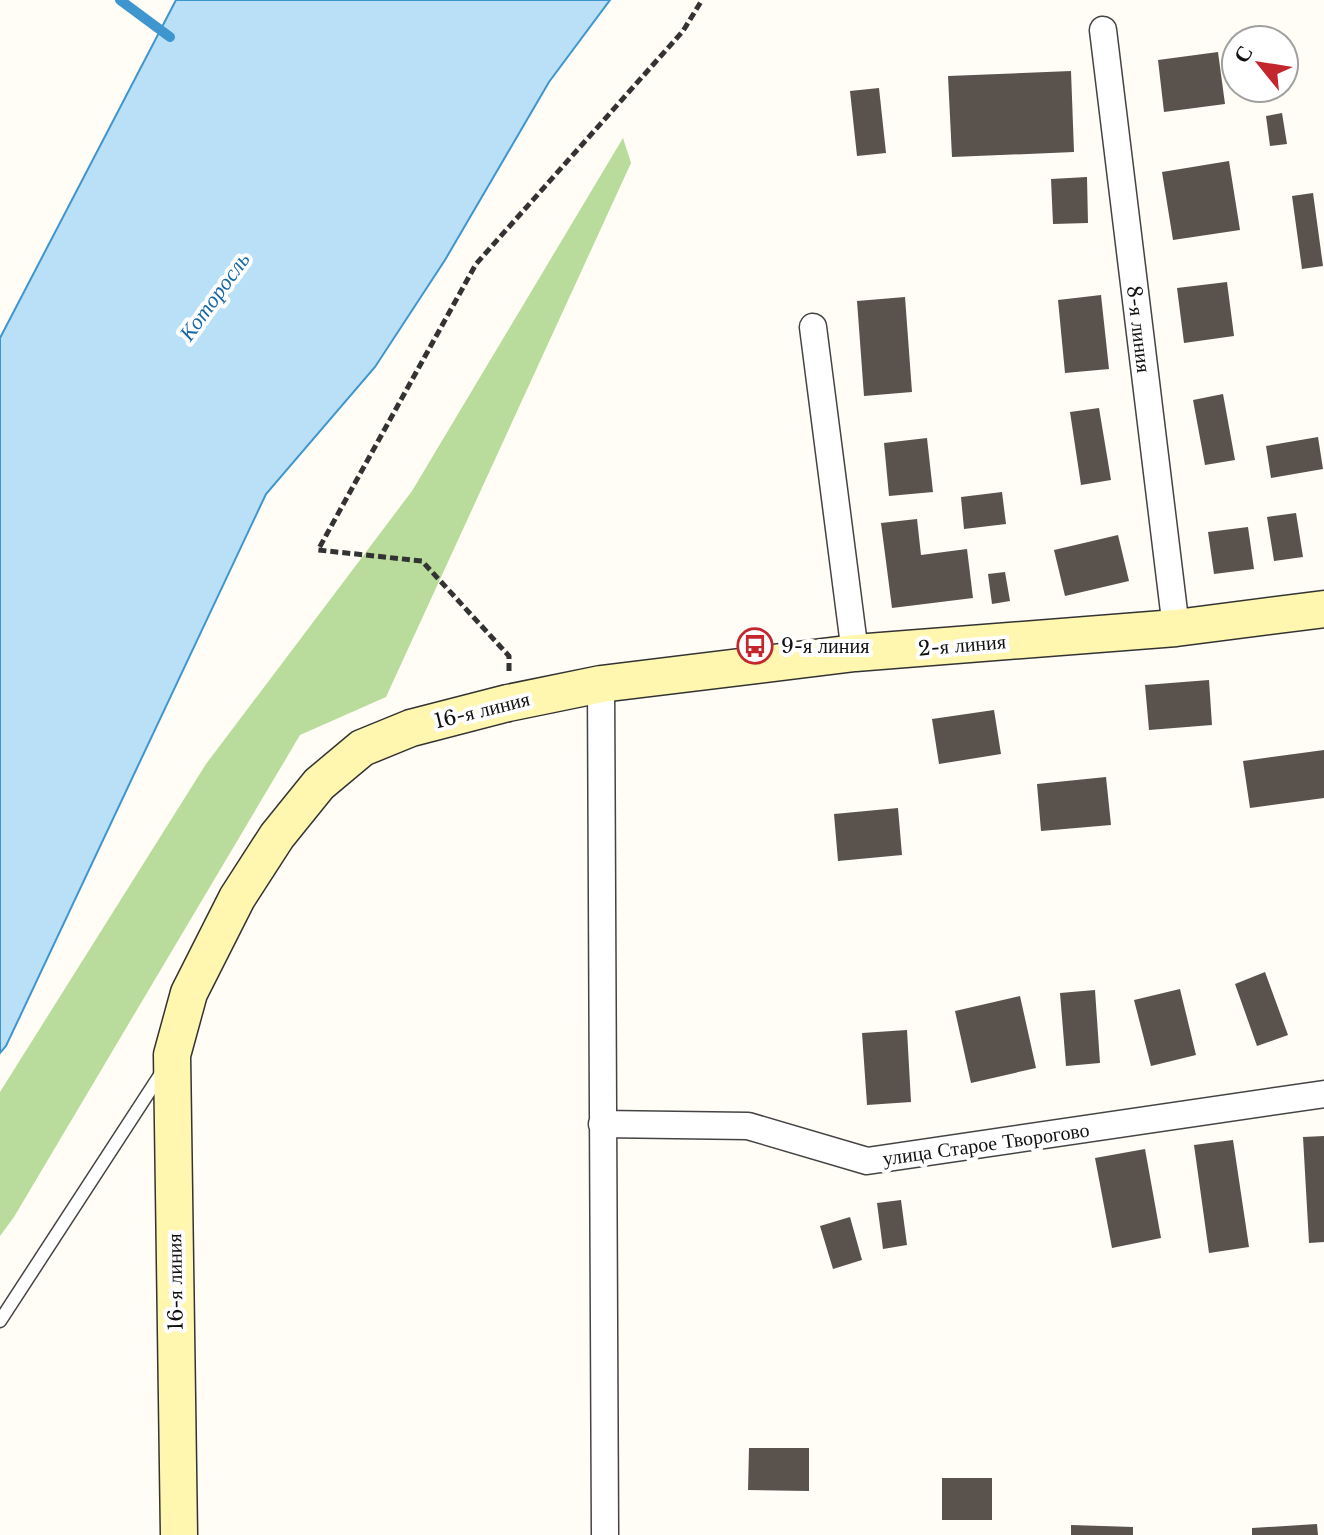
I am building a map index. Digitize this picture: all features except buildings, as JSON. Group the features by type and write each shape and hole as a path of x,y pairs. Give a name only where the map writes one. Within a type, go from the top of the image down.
{"street":[{"name":"8-я линия","path":"1103,30 1176,628"},
{"path":"813,327 855,653"},
{"name":"2-я линия","path":"601,684 855,653 1176,628 1324,609"},
{"name":"16-я линия","path":"179,1535 172,1055 189,993 237,898 277,836 319,784 362,748 411,728 508,703 601,684"},
{"path":"601,684 605,1535"},
{"name":"улица Старое Творогово","path":"602,1124 748,1126 867,1161 1324,1094"}],"lane":[{"path":"0,1321 172,1055"}],"path":[{"path":"508,703 509,656 422,561 318,550 476,264 683,31 702,0"}],"green space":[{"path":"623,138 631,163 386,697 300,735 0,1236 0,1092 206,764 412,491"}],"water":[{"name":"Которосль","path":"176,0 610,0 549,82 445,260 375,367 266,494 6,1046 0,1053 0,338"}],"waterway":[{"path":"120,0 170,37"}],"place":[{"name":"9-я линия","path":"755,646"}]}
